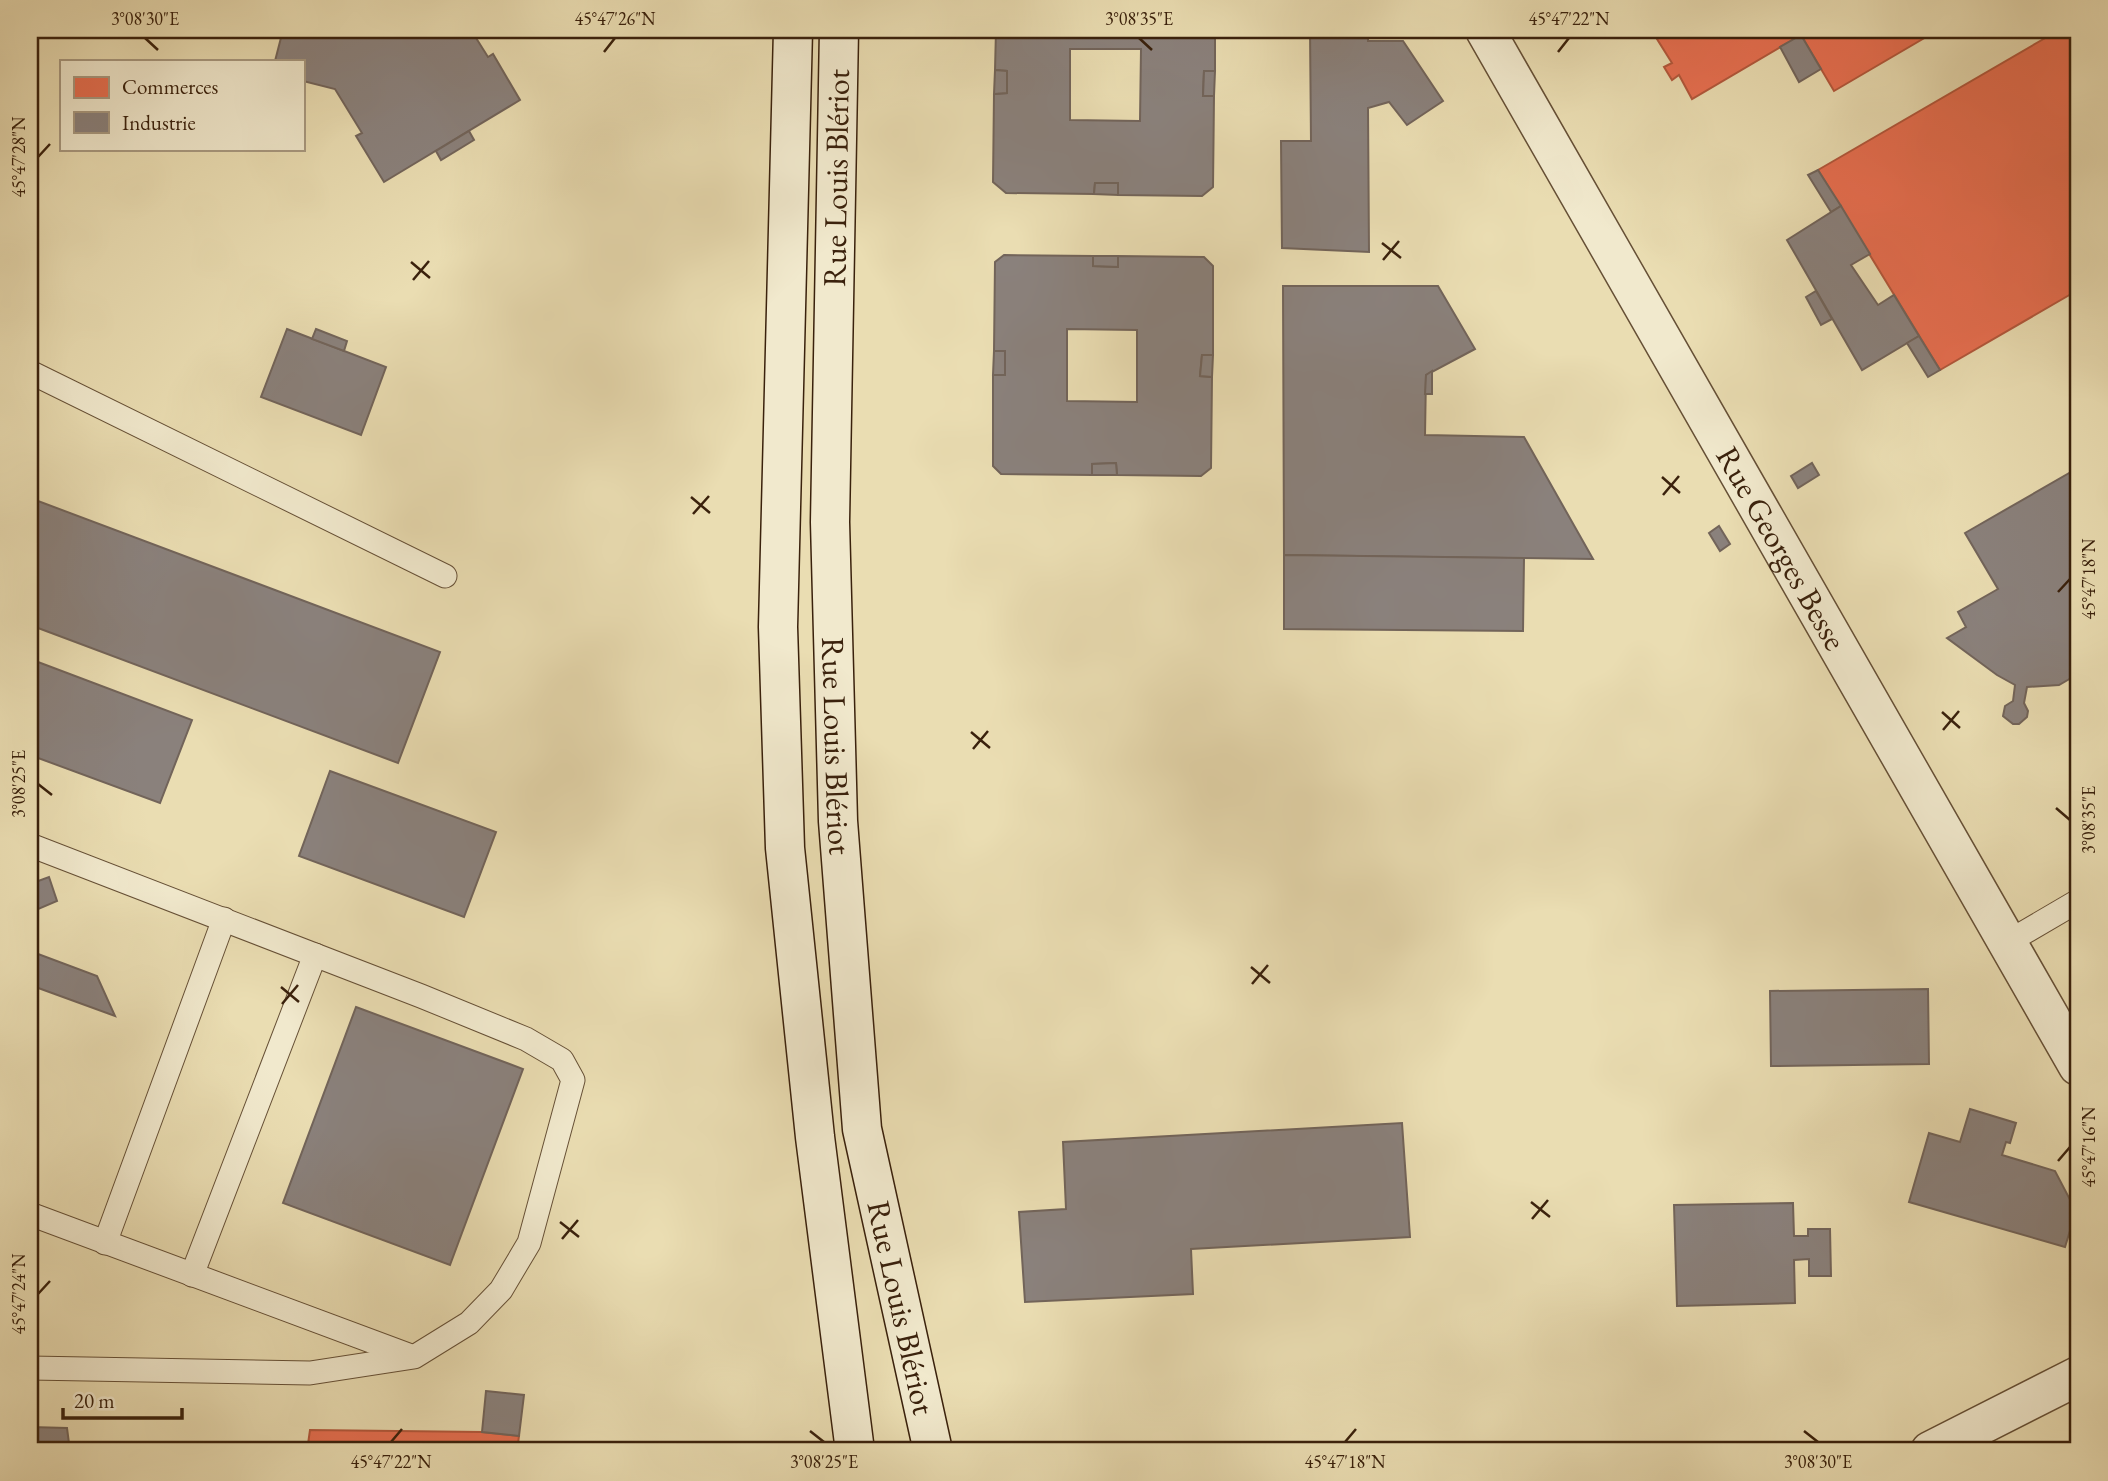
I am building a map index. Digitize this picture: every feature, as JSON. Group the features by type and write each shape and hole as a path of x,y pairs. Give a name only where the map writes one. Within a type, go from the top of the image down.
{"main road":[{"name":"Rue Louis Blériot","path":"793,30 778,627 785,848 815,1137 855,1451"},
{"name":"Rue Louis Blériot","path":"839,30 830,522 838,821 862,1129 933,1451"},
{"name":"Rue Georges Besse","path":"1485,30 2078,1066"},
{"path":"1930,1451 2078,1377"}],"lane":[{"path":"30,372 445,576"},
{"path":"30,845 526,1039 562,1060 573,1080 529,1242 501,1290 470,1323 414,1357 310,1373 30,1368"},
{"path":"2008,942 2078,901"},
{"path":"105,1243 224,919"},
{"path":"192,1275 315,955"},
{"path":"30,1214 414,1357"}],"building: Commerces":[{"path":"1673,30 1938,30 1834,91 1801,35 1692,99 1679,75 1672,80 1664,67 1672,63 1657,39"},
{"path":"2042,30 2078,30 2078,290 1940,370 1818,170 2047,37"},
{"path":"310,1430 482,1432 519,1436 517,1451 307,1451"}],"building: Industrie":[{"path":"283,30 327,30 331,34 349,38 363,30 471,30 488,57 493,54 520,100 384,182 356,136 362,133 335,89 304,81 304,60 275,60"},
{"path":"996,30 1215,30 1215,71 1204,71 1203,96 1214,96 1213,187 1202,196 1118,195 1118,183 1095,183 1094,194 1006,193 993,182 994,94 1007,93 1007,71 995,70","holes":["1070,49 1141,49 1140,121 1070,120"]},
{"path":"1310,30 1368,30 1368,41 1403,41 1443,101 1407,125 1389,102 1368,108 1369,252 1282,248 1281,141 1311,141"},
{"path":"1801,35 1821,69 1799,82 1780,47"},
{"path":"995,70 1007,71 1007,93 994,94"},
{"path":"1204,71 1215,71 1214,96 1203,96"},
{"path":"469,131 474,140 441,160 436,151"},
{"path":"1818,170 1841,206 1831,212 1808,175"},
{"path":"1095,183 1118,183 1118,195 1094,194"},
{"path":"1841,206 1870,254 1851,265 1878,305 1894,295 1919,336 1862,370 1787,240"},
{"path":"1004,255 1093,256 1093,266 1118,267 1118,256 1204,257 1213,266 1213,355 1202,355 1200,376 1212,377 1211,468 1201,476 1117,475 1116,463 1092,464 1092,475 1001,474 993,466 993,375 1005,375 1005,351 994,351 995,262","holes":["1067,329 1137,330 1137,402 1067,401"]},
{"path":"1093,256 1118,256 1118,267 1093,266"},
{"path":"1283,286 1438,286 1475,349 1426,375 1425,435 1524,437 1593,559 1284,555"},
{"path":"1816,291 1832,319 1821,325 1806,297"},
{"path":"287,329 386,367 361,435 261,397"},
{"path":"316,329 347,341 344,351 312,339"},
{"path":"1919,336 1940,370 1928,377 1907,343"},
{"path":"994,351 1005,351 1005,375 993,375"},
{"path":"1202,355 1213,355 1212,377 1200,376"},
{"path":"1432,371 1432,394 1425,394 1426,375"},
{"path":"1116,463 1117,475 1092,475 1092,464"},
{"path":"1812,463 1819,475 1798,488 1791,476"},
{"path":"2078,468 2078,674 2059,685 2027,687 2024,703 2028,711 2027,717 2019,724 2013,724 2003,716 2005,706 2013,701 2015,685 1947,638 1966,627 1958,612 1998,589 1965,533"},
{"path":"30,498 440,652 398,763 30,625"},
{"path":"1719,526 1730,544 1720,551 1709,533"},
{"path":"1284,555 1524,558 1523,631 1284,629"},
{"path":"30,659 192,720 160,803 30,755"},
{"path":"330,771 496,832 464,917 299,856"},
{"path":"49,877 57,901 36,910 30,884"},
{"path":"30,951 97,976 115,1016 30,985"},
{"path":"1928,989 1929,1064 1771,1066 1770,991"},
{"path":"356,1007 523,1069 450,1265 283,1203"},
{"path":"1970,1109 2016,1123 2010,1143 2006,1142 2002,1155 2055,1171 2076,1211 2065,1247 1909,1202 1929,1133 1960,1142"},
{"path":"1402,1123 1410,1237 1191,1249 1193,1294 1025,1302 1019,1212 1066,1209 1063,1142"},
{"path":"1793,1203 1794,1236 1808,1236 1808,1229 1830,1229 1831,1276 1809,1276 1809,1259 1794,1260 1795,1303 1677,1306 1674,1205"},
{"path":"486,1391 524,1395 519,1436 482,1432"},
{"path":"30,1427 67,1428 70,1451 30,1451"}]}
